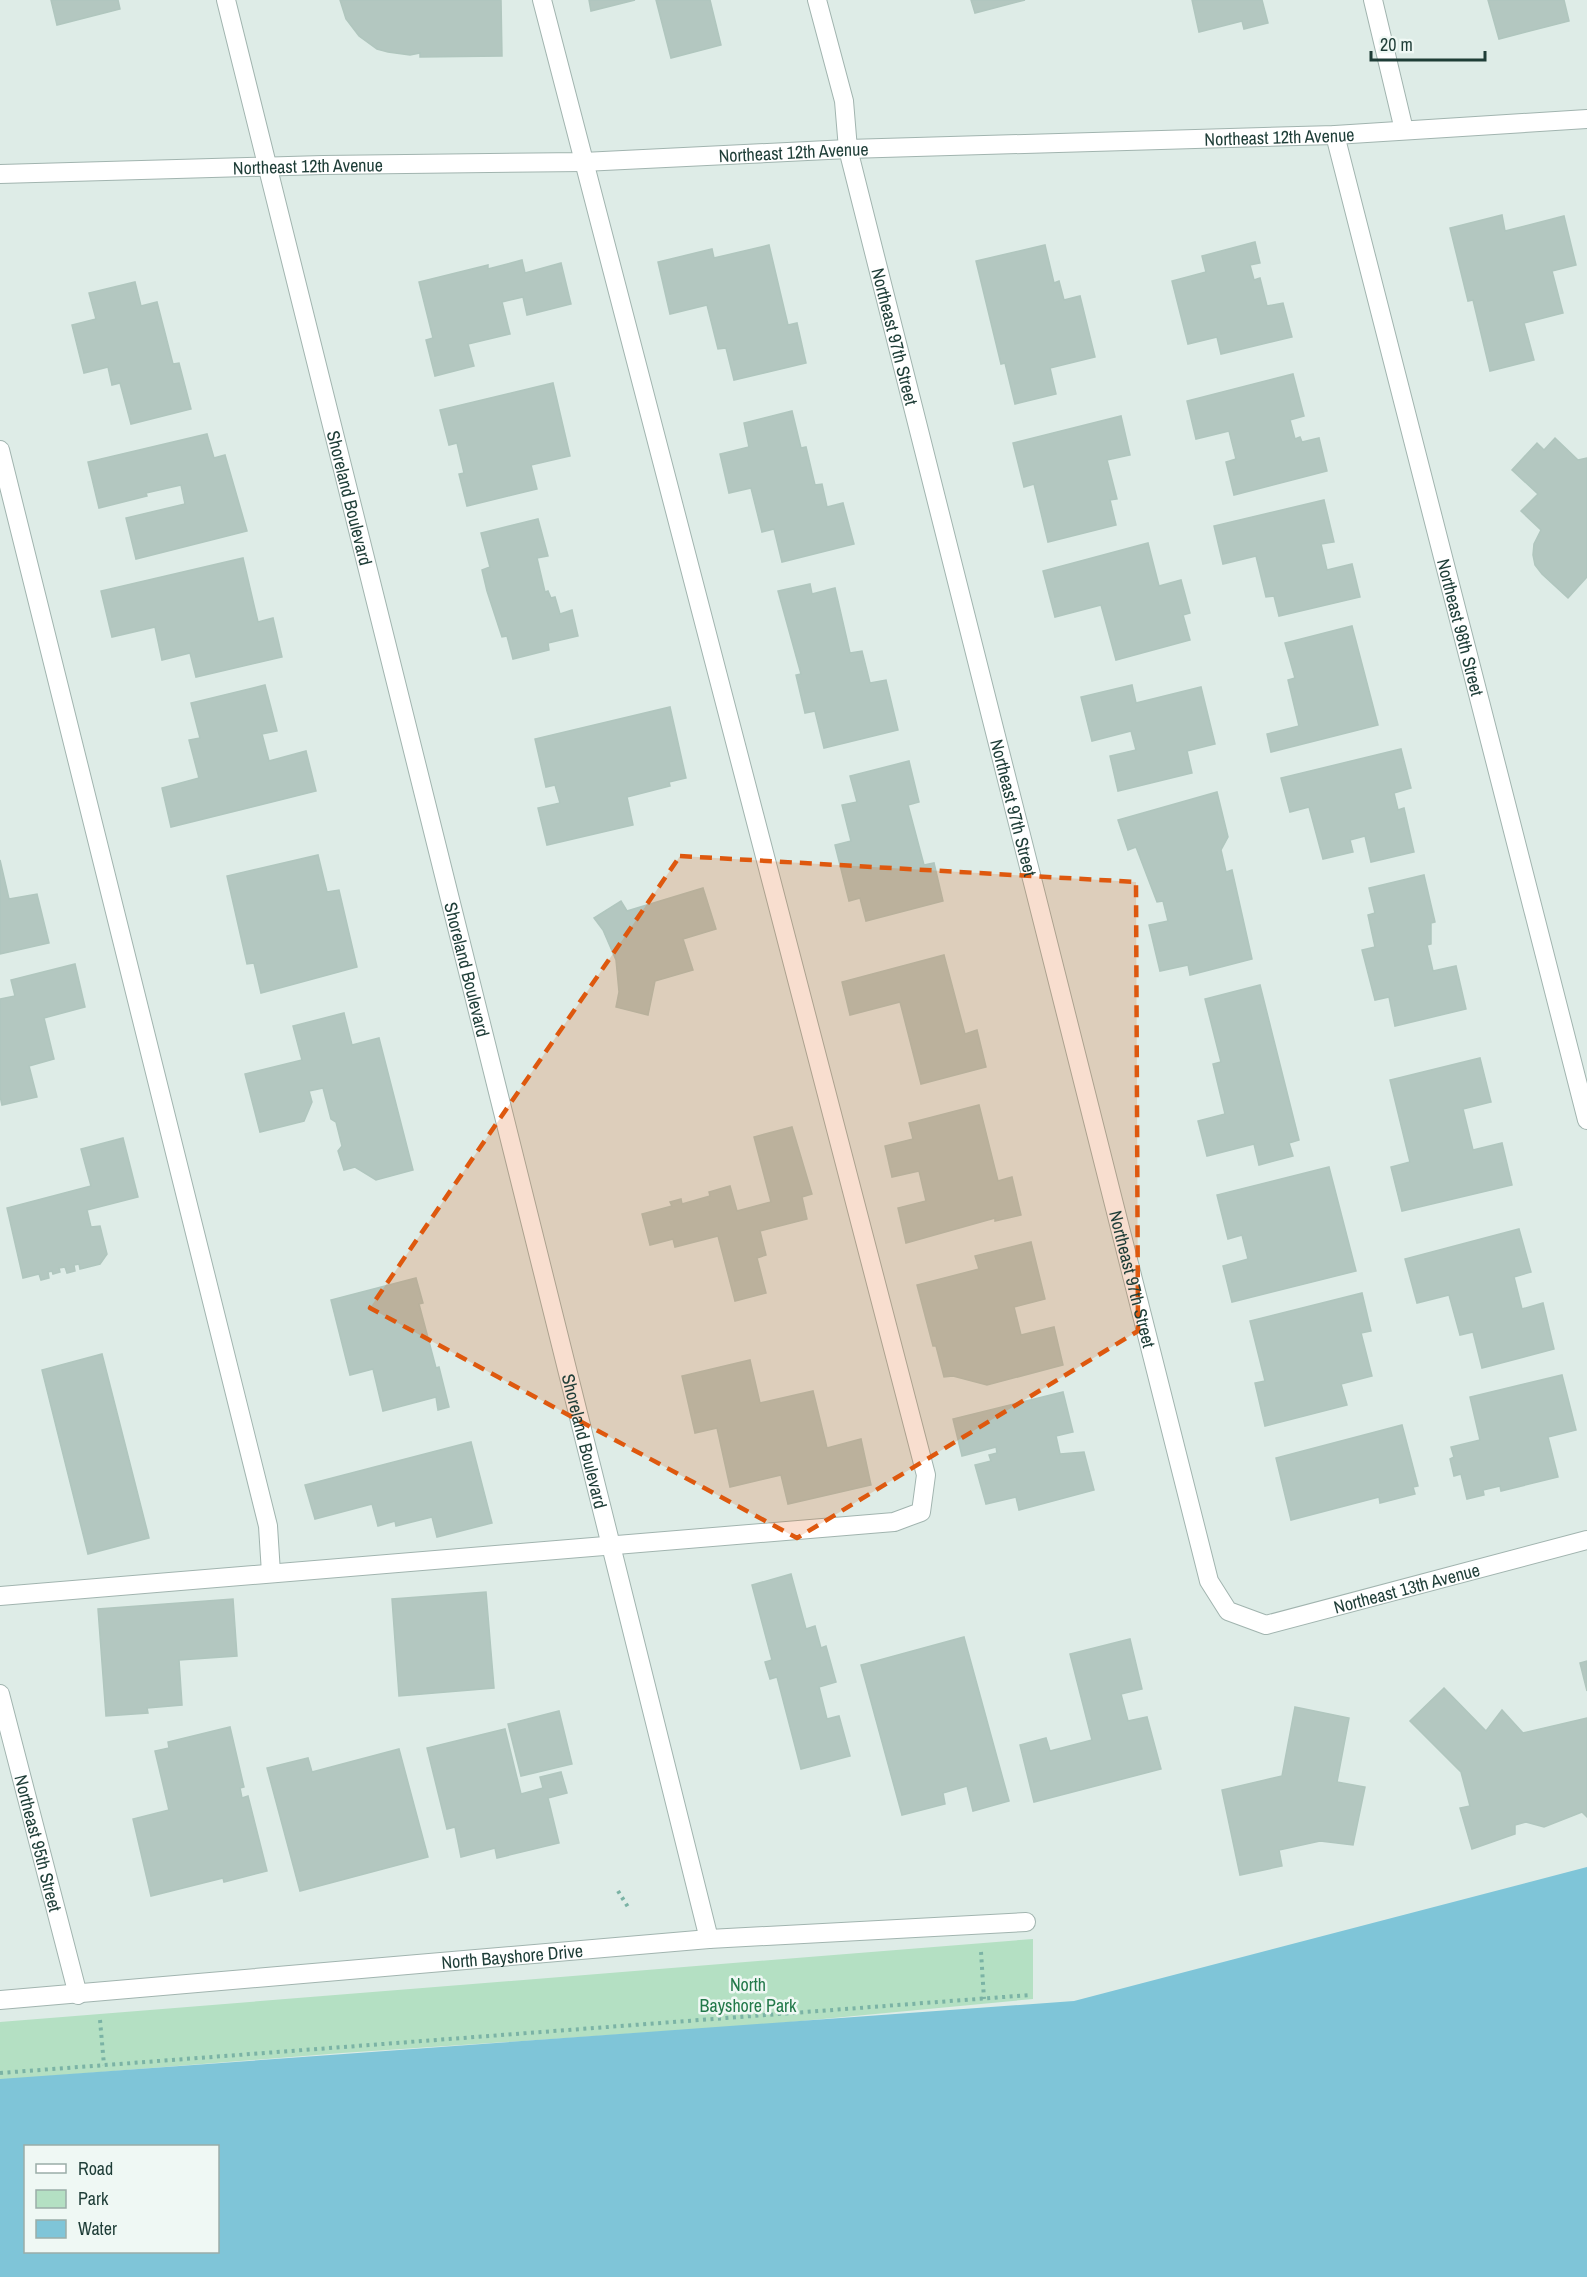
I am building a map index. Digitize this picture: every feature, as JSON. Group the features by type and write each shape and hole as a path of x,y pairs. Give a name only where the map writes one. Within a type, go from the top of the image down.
{"street":[{"name":"Shoreland Boulevard","path":"226,0 709,1940"},
{"path":"0,1596 894,1522 921,1512 926,1475 542,0"},
{"name":"Northeast 97th Street","path":"817,0 844,101 848,149 1209,1581 1228,1611"},
{"path":"1373,0 1404,130"},
{"name":"Northeast 12th Avenue","path":"0,174 268,166 583,162 848,149 1335,135 1587,119"},
{"name":"Northeast 98th Street","path":"1335,135 1587,1120"},
{"path":"0,450 268,1526 271,1573"},
{"name":"Northeast 13th Avenue","path":"1228,1611 1266,1625 1587,1540"},
{"name":"Northeast 95th Street","path":"0,1694 78,1995"},
{"name":"North Bayshore Drive","path":"0,2000 709,1940 1026,1922"}],"path":[{"path":"618,1891 628,1907"},
{"path":"978,1924 984,1999"},
{"path":"98,1993 104,2065"},
{"path":"0,2073 1030,1995"}],"highlighted area":[{"path":"680,856 1136,882 1138,1331 797,1538 370,1308"}],"green space":[{"name":"North Bayshore Park","path":"1033,1939 1033,1999 760,2025 342,2053 0,2080 0,2022"}],"water":[{"path":"1587,1867 1587,2277 0,2277 0,2079 1074,2001"}],"building":[{"path":"51,0 118,0 120,9 57,25"},
{"path":"340,0 501,0 502,56 420,57 420,53 410,55 377,49 359,36 346,19"},
{"path":"589,0 635,0 591,11"},
{"path":"656,0 710,0 721,45 671,58"},
{"path":"971,0 1025,0 975,13"},
{"path":"1192,0 1262,0 1268,23 1244,29 1242,21 1199,32"},
{"path":"1488,0 1564,0 1569,21 1499,39"},
{"path":"1502,215 1505,231 1564,216 1576,265 1552,271 1563,313 1524,323 1534,360 1490,371 1473,300 1468,301 1450,228"},
{"path":"1255,242 1260,263 1250,265 1254,280 1260,278 1267,306 1283,303 1292,337 1221,354 1217,337 1188,344 1172,281 1206,272 1202,256"},
{"path":"769,245 788,325 797,323 806,363 734,380 726,348 718,349 707,305 670,314 658,262 712,249 714,258"},
{"path":"1045,245 1054,283 1059,281 1064,300 1080,296 1095,357 1050,368 1056,394 1015,404 1005,363 1001,364 976,261"},
{"path":"522,260 525,273 561,263 571,304 527,315 523,297 502,302 510,334 468,344 474,366 435,376 426,340 433,338 419,282 488,265 488,269"},
{"path":"135,282 141,306 157,302 173,364 179,363 191,409 131,424 120,383 112,385 108,367 84,373 72,325 96,319 89,293"},
{"path":"1293,374 1304,416 1290,420 1295,439 1300,437 1302,442 1319,438 1327,471 1234,495 1226,462 1236,459 1229,431 1196,439 1187,401"},
{"path":"553,383 570,456 531,465 537,489 467,506 459,474 464,473 457,443 449,445 440,410"},
{"path":"792,411 801,448 806,447 815,485 822,484 827,507 843,503 854,544 782,562 774,529 762,532 751,488 729,493 720,454 749,447 744,423"},
{"path":"1121,416 1130,455 1107,460 1117,499 1110,500 1116,525 1048,542 1034,484 1024,487 1013,443"},
{"path":"207,434 214,458 225,455 247,531 136,559 126,518 185,504 181,485 99,508 88,462"},
{"path":"1555,438 1578,460 1587,458 1587,577 1568,598 1535,565 1534,544 1541,530 1521,511 1538,494 1512,470 1537,443 1544,450"},
{"path":"1324,500 1334,542 1321,544 1327,570 1352,564 1360,597 1279,616 1274,596 1266,597 1256,556 1223,564 1214,526"},
{"path":"538,519 548,556 537,558 545,592 548,591 551,598 555,597 560,614 572,610 578,636 548,643 549,650 513,659 507,636 502,637 487,591 482,570 490,567 481,533"},
{"path":"1148,543 1159,586 1181,580 1190,613 1183,615 1190,640 1116,660 1101,605 1055,617 1043,571"},
{"path":"243,558 258,622 273,618 282,657 196,677 190,653 162,660 155,627 112,637 101,591"},
{"path":"810,584 812,594 835,588 850,653 862,651 870,683 886,680 898,730 824,748 815,711 805,713 796,675 801,674 778,591"},
{"path":"1352,626 1378,725 1271,752 1267,734 1299,726 1288,680 1295,678 1285,643"},
{"path":"265,685 277,731 262,734 269,761 306,751 316,791 171,827 162,788 199,778 189,740 200,738 191,703"},
{"path":"1132,685 1136,703 1201,687 1215,744 1187,751 1192,773 1118,791 1110,756 1136,750 1131,731 1092,741 1081,697"},
{"path":"670,707 686,778 669,782 670,786 627,797 633,825 547,845 538,808 560,803 555,785 546,787 535,739"},
{"path":"1401,749 1411,788 1394,793 1398,810 1404,808 1414,852 1371,862 1365,836 1350,840 1353,852 1323,859 1309,807 1290,812 1281,778"},
{"path":"909,761 919,802 908,805 924,865 934,863 943,901 866,921 860,898 849,901 835,845 851,841 842,805 857,802 850,776"},
{"path":"1217,792 1228,837 1221,850 1226,872 1232,870 1252,959 1190,975 1188,965 1160,971 1149,925 1168,921 1163,901 1157,902 1136,847 1128,850 1118,820"},
{"path":"318,855 327,892 339,890 357,967 261,993 254,963 247,964 227,876"},
{"path":"0,860 9,899 37,894 49,943 0,954"},
{"path":"1424,875 1435,922 1431,923 1431,944 1427,945 1433,971 1456,966 1466,1009 1395,1026 1389,997 1375,1000 1362,950 1375,947 1368,915 1375,913 1369,888"},
{"path":"703,888 716,929 683,939 693,970 655,981 648,1015 616,1007 619,992 616,960 603,930 594,918 621,901 627,911"},
{"path":"944,955 965,1034 977,1030 986,1067 921,1084 900,1002 850,1015 842,982"},
{"path":"75,964 85,1007 44,1018 54,1059 29,1066 37,1097 2,1105 0,1096 0,999 15,996 11,980"},
{"path":"1260,985 1299,1140 1289,1143 1293,1156 1259,1165 1254,1144 1207,1156 1198,1121 1225,1114 1213,1064 1221,1062 1205,999"},
{"path":"344,1013 352,1045 379,1038 413,1170 376,1180 355,1167 344,1170 338,1151 342,1146 336,1122 331,1119 323,1088 309,1091 312,1102 304,1121 260,1132 245,1074 302,1060 293,1026"},
{"path":"1480,1058 1491,1102 1463,1109 1473,1150 1502,1143 1512,1185 1402,1211 1391,1167 1410,1162 1390,1080"},
{"path":"979,1105 998,1181 1012,1177 1021,1215 995,1221 995,1218 906,1243 898,1208 926,1201 919,1171 892,1177 885,1146 913,1139 909,1123"},
{"path":"792,1127 812,1194 802,1197 807,1219 760,1231 766,1255 757,1258 766,1293 735,1301 718,1236 675,1247 673,1239 650,1245 642,1214 672,1206 670,1202 681,1199 682,1204 710,1196 709,1192 730,1186 737,1211 771,1202 754,1137"},
{"path":"123,1138 138,1197 87,1210 91,1227 100,1226 107,1254 100,1264 80,1269 79,1264 74,1265 75,1271 67,1273 65,1267 59,1268 60,1272 53,1274 52,1271 48,1272 49,1278 41,1280 39,1274 23,1278 7,1208 91,1186 81,1149"},
{"path":"1329,1167 1356,1271 1232,1302 1223,1266 1248,1259 1242,1235 1228,1239 1217,1195"},
{"path":"1519,1229 1531,1272 1514,1277 1522,1309 1543,1303 1554,1349 1482,1368 1473,1332 1460,1335 1449,1295 1417,1303 1405,1259"},
{"path":"1031,1242 1045,1299 1014,1307 1021,1335 1054,1327 1063,1365 987,1385 953,1376 944,1377 936,1346 933,1346 917,1285 979,1269 975,1256"},
{"path":"416,1278 423,1303 419,1304 449,1407 438,1410 436,1397 383,1411 373,1369 350,1375 331,1300"},
{"path":"1362,1293 1371,1331 1361,1333 1372,1376 1341,1384 1347,1405 1265,1426 1255,1383 1265,1381 1250,1321"},
{"path":"102,1354 149,1538 88,1554 42,1370"},
{"path":"750,1360 760,1403 813,1391 827,1448 861,1439 871,1485 788,1504 781,1475 730,1487 717,1428 695,1433 682,1376"},
{"path":"1562,1375 1576,1430 1548,1437 1558,1477 1501,1491 1500,1486 1483,1490 1484,1495 1467,1499 1461,1474 1454,1476 1450,1459 1454,1457 1451,1447 1480,1440 1470,1397"},
{"path":"1063,1392 1073,1432 1056,1436 1060,1454 1084,1452 1094,1490 1019,1510 1016,1497 986,1504 975,1465 991,1461 989,1455 997,1453 996,1447 962,1456 953,1419"},
{"path":"1402,1425 1418,1486 1413,1487 1415,1494 1380,1503 1379,1497 1291,1520 1276,1458"},
{"path":"471,1442 492,1523 437,1537 432,1517 396,1526 395,1521 378,1526 372,1504 315,1519 305,1485"},
{"path":"791,1574 806,1629 815,1626 821,1648 826,1646 836,1682 819,1687 827,1719 839,1716 850,1756 801,1769 777,1677 770,1679 765,1662 772,1660 752,1585"},
{"path":"486,1592 494,1688 399,1696 392,1599"},
{"path":"233,1599 237,1656 179,1660 182,1705 147,1708 148,1713 106,1716 98,1609"},
{"path":"964,1637 1009,1801 973,1811 967,1786 943,1793 945,1804 902,1815 861,1665"},
{"path":"1130,1639 1142,1689 1121,1694 1128,1721 1147,1717 1161,1769 1034,1802 1020,1745 1046,1738 1050,1751 1092,1740 1070,1654"},
{"path":"1587,1661 1587,1691 1580,1663"},
{"path":"1444,1688 1486,1731 1502,1710 1523,1733 1587,1718 1587,1817 1582,1812 1544,1827 1526,1822 1515,1825 1515,1834 1472,1849 1460,1808 1470,1806 1461,1772 1410,1721"},
{"path":"1295,1707 1349,1718 1337,1782 1365,1787 1353,1845 1320,1841 1279,1850 1282,1866 1240,1875 1222,1790 1282,1776"},
{"path":"559,1711 572,1764 521,1776 508,1724"},
{"path":"230,1727 244,1787 240,1788 242,1798 248,1796 267,1871 224,1882 223,1878 151,1896 133,1819 169,1810 155,1751 169,1748 168,1742"},
{"path":"505,1729 521,1794 543,1788 540,1777 561,1772 567,1793 548,1798 559,1843 497,1858 495,1848 461,1857 455,1827 447,1829 427,1748"},
{"path":"399,1749 428,1857 300,1891 267,1768 308,1758 312,1772"}]}
